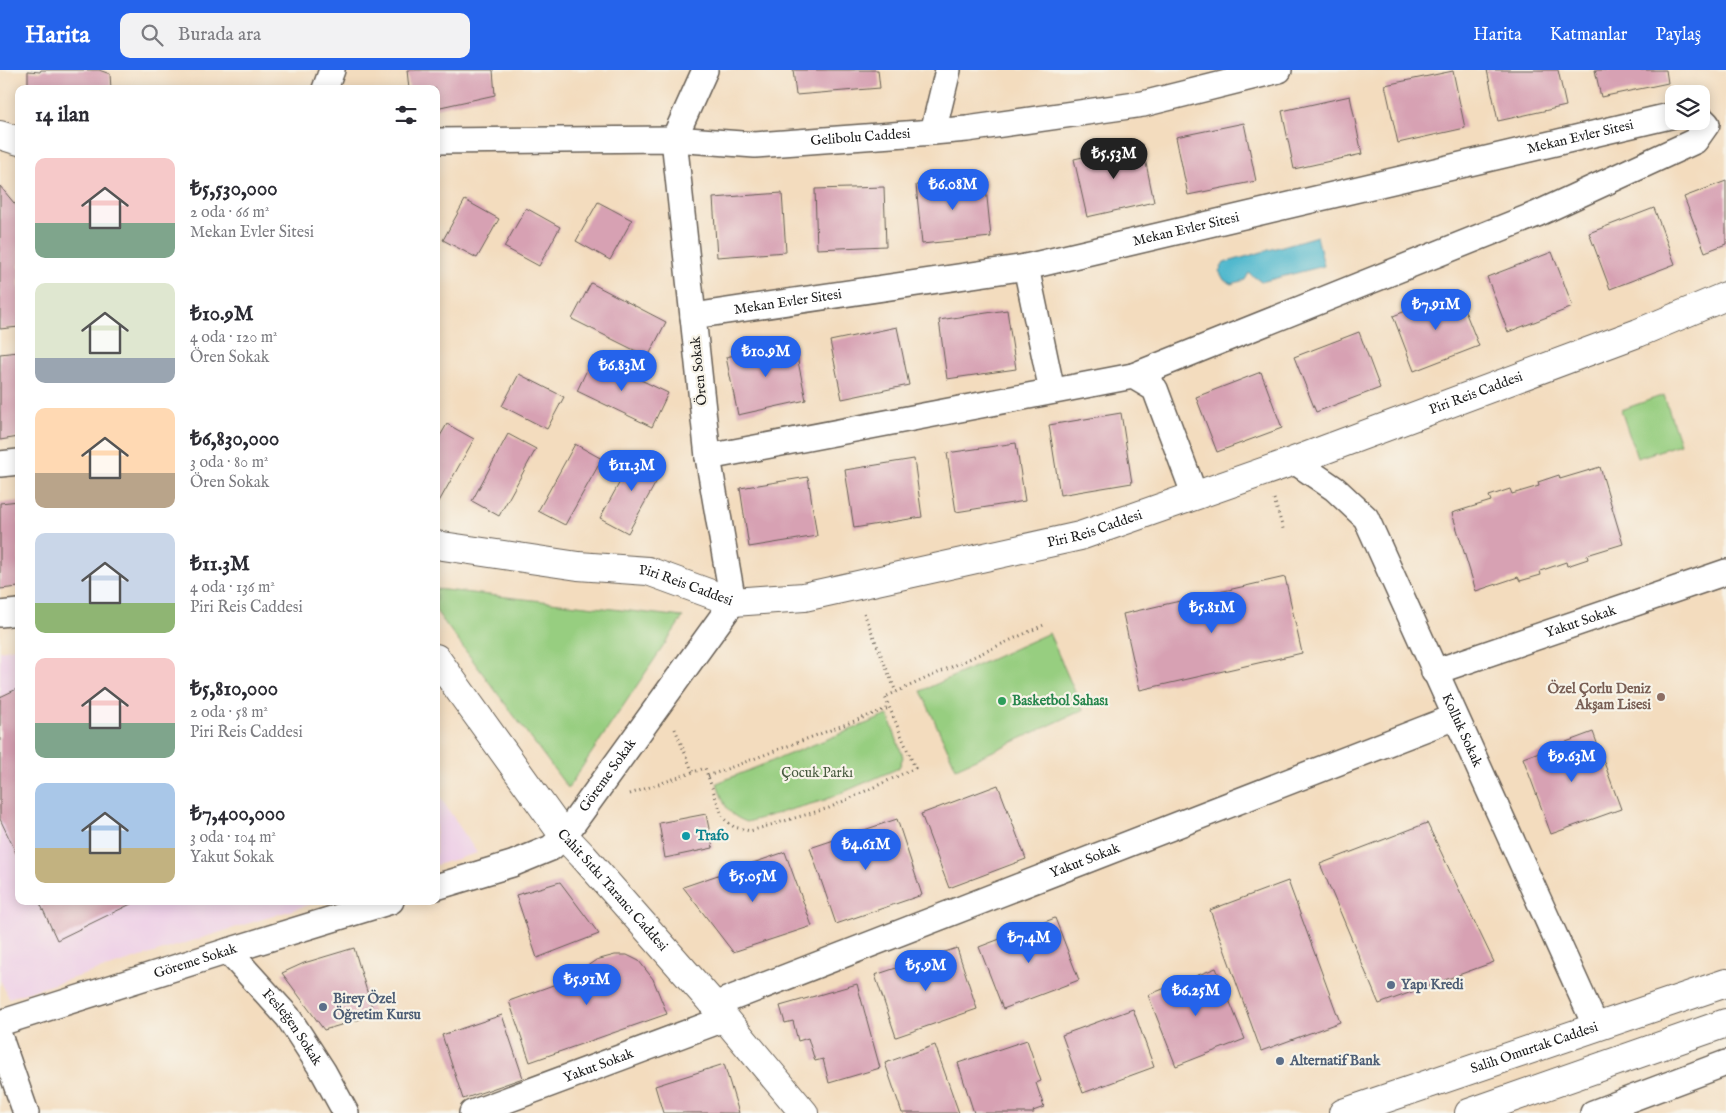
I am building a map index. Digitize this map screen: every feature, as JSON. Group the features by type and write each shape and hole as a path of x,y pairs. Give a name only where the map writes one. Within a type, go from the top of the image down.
{"street":[{"path":"326,85 332,70"},
{"path":"674,139 705,70"},
{"path":"933,132 948,70"},
{"name":"Gelibolu Caddesi","path":"440,141 674,139 755,144 933,132 967,129 1143,104 1279,70"},
{"name":"Mekan Evler Sitesi","path":"693,316 1026,267 1665,117"},
{"path":"708,457 1133,376 1537,214 1695,142 1703,130"},
{"path":"0,135 15,140"},
{"name":"Ören Sokak","path":"674,139 708,457 733,602"},
{"path":"1026,267 1052,391"},
{"name":"Piri Reis Caddesi","path":"440,546 578,566 648,571 733,602 804,598 1080,536 1294,462 1638,332 1726,296"},
{"path":"1133,376 1155,389 1195,496"},
{"path":"0,464 15,462"},
{"name":"Kolluk Sokak","path":"1294,462 1335,489 1366,518 1596,1027"},
{"name":"Yakut Sokak","path":"1434,672 1726,572"},
{"name":"Göreme Sokak","path":"440,887 512,864 551,848 564,836 733,602"},
{"path":"0,614 15,612"},
{"name":"Cahit Sıtkı Tarancı Caddesi","path":"440,664 564,836 719,1012 804,1113"},
{"name":"Yakut Sokak","path":"472,1113 1455,717"},
{"name":"Göreme Sokak","path":"0,1023 378,905"},
{"name":"Fesleğen Sokak","path":"228,951 288,1017 323,1070 346,1113"},
{"name":"Salih Omurtak Caddesi","path":"1344,1113 1726,983"},
{"path":"1469,1113 1726,1023"},
{"path":"0,1038 26,1113"},
{"path":"1593,1113 1726,1063"}],"path":[{"path":"1266,471 1284,532"},
{"path":"862,609 896,692"},
{"path":"622,796 705,768 723,818 734,827 750,832 829,808 915,768 884,697 1046,624"},
{"path":"708,776 889,708"},
{"path":"674,725 692,773"}],"shaded area":[{"path":"15,648 15,905 308,905 9,998 0,980 0,651"},
{"path":"440,797 477,853 440,864"}],"green space":[{"path":"1664,395 1680,444 1637,458 1621,410"},
{"path":"440,589 683,617 568,788 440,616"},
{"name":"Basketbol Sahası","path":"1049,633 1083,710 956,768 921,691"},
{"name":"Çocuk Parkı","path":"888,715 903,757 899,768 825,800 747,822 734,815 726,807 717,783"}],"water":[{"path":"1317,236 1324,266 1261,282 1249,273 1245,280 1231,284 1224,280 1219,271 1224,263"}],"building":[{"path":"41,70 99,70 110,74 111,85 28,85 28,71 40,72"},
{"path":"407,70 493,70 495,95 440,107 440,85 409,85"},
{"path":"793,70 878,70 880,88 796,95"},
{"path":"1487,70 1558,70 1566,106 1498,121"},
{"path":"1595,70 1666,70 1668,83 1601,97"},
{"path":"1453,71 1465,128 1398,143 1385,85"},
{"path":"1350,96 1362,154 1294,169 1282,111"},
{"path":"1244,123 1256,181 1188,195 1176,137"},
{"path":"1142,144 1154,202 1087,217 1074,159"},
{"path":"985,178 991,237 922,244 916,185"},
{"path":"1726,181 1726,244 1705,252 1684,197"},
{"path":"0,186 15,204 15,327 0,329"},
{"path":"884,187 886,246 817,249 815,189"},
{"path":"782,193 786,252 717,257 713,198"},
{"path":"465,200 499,219 477,258 443,240"},
{"path":"598,202 632,220 610,260 576,241"},
{"path":"526,208 560,227 539,266 504,247"},
{"path":"1654,208 1675,264 1610,289 1589,233"},
{"path":"1552,252 1573,307 1508,332 1487,277"},
{"path":"591,283 666,322 648,357 572,319"},
{"path":"1457,291 1479,346 1414,371 1393,316"},
{"path":"1007,310 1016,369 947,379 939,320"},
{"path":"897,327 909,385 842,399 830,341"},
{"path":"1359,332 1380,388 1316,412 1294,357"},
{"path":"794,342 806,400 738,415 726,357"},
{"path":"15,352 15,438 0,440 0,354"},
{"path":"593,357 668,393 652,427 577,391"},
{"path":"1261,372 1282,428 1217,452 1196,397"},
{"path":"519,374 564,397 547,429 502,406"},
{"path":"1121,413 1132,483 1060,495 1049,425"},
{"path":"447,424 474,439 440,500 440,436"},
{"path":"508,434 536,449 499,516 472,501"},
{"path":"1016,443 1025,501 956,512 947,453"},
{"path":"575,444 602,459 565,525 538,511"},
{"path":"637,451 665,466 628,533 600,518"},
{"path":"914,459 922,517 854,528 845,470"},
{"path":"1600,467 1623,544 1587,555 1588,559 1567,566 1566,562 1540,571 1541,575 1520,581 1518,577 1476,591 1452,513 1491,501 1489,496 1510,489 1512,494 1539,486 1538,482 1559,475 1560,479"},
{"path":"808,477 817,536 749,547 740,488"},
{"path":"15,501 15,587 0,589 0,503"},
{"path":"1285,577 1302,653 1140,690 1123,614"},
{"path":"15,690 15,851 0,819 0,697"},
{"path":"1593,732 1621,809 1551,834 1523,758"},
{"path":"998,785 1026,859 949,888 921,814"},
{"name":"Trafo","path":"706,814 713,848 665,858 659,823"},
{"path":"897,819 922,895 836,924 810,848"},
{"path":"1427,823 1494,962 1379,1004 1320,864"},
{"path":"785,852 812,926 733,952 683,887"},
{"path":"1288,881 1340,1022 1261,1051 1210,910"},
{"path":"560,882 599,934 537,958 516,895"},
{"path":"41,905 129,905 57,940"},
{"path":"1055,918 1079,980 1003,1009 979,947"},
{"path":"354,948 374,1015 324,1030 282,973 304,963"},
{"path":"957,948 977,1009 896,1037 875,975"},
{"path":"615,955 627,955 639,961 653,979 667,1014 530,1062 509,1001 567,980 596,960"},
{"path":"1216,968 1245,1039 1176,1066 1148,995"},
{"path":"857,984 880,1068 829,1083 823,1059 815,1061 808,1038 798,1041 793,1021 785,1023 780,1006"},
{"path":"1133,1009 1154,1067 1083,1093 1062,1035"},
{"path":"502,1015 523,1078 463,1099 442,1035"},
{"path":"1027,1040 1041,1081 1036,1083 1044,1107 1033,1111 1034,1113 974,1113 958,1063"},
{"path":"935,1045 959,1113 902,1113 885,1063"},
{"path":"724,1064 739,1113 663,1113 655,1086"}],"place":[{"name":"Özel Çorlu Deniz Akşam Lisesi","path":"1661,697"},
{"name":"Basketbol Sahası","path":"1002,701"},
{"name":"Trafo","path":"686,836"},
{"name":"Yapı Kredi","path":"1391,985"},
{"name":"Birey Özel Öğretim Kursu","path":"323,1007"},
{"name":"Alternatif Bank","path":"1280,1061"}]}
